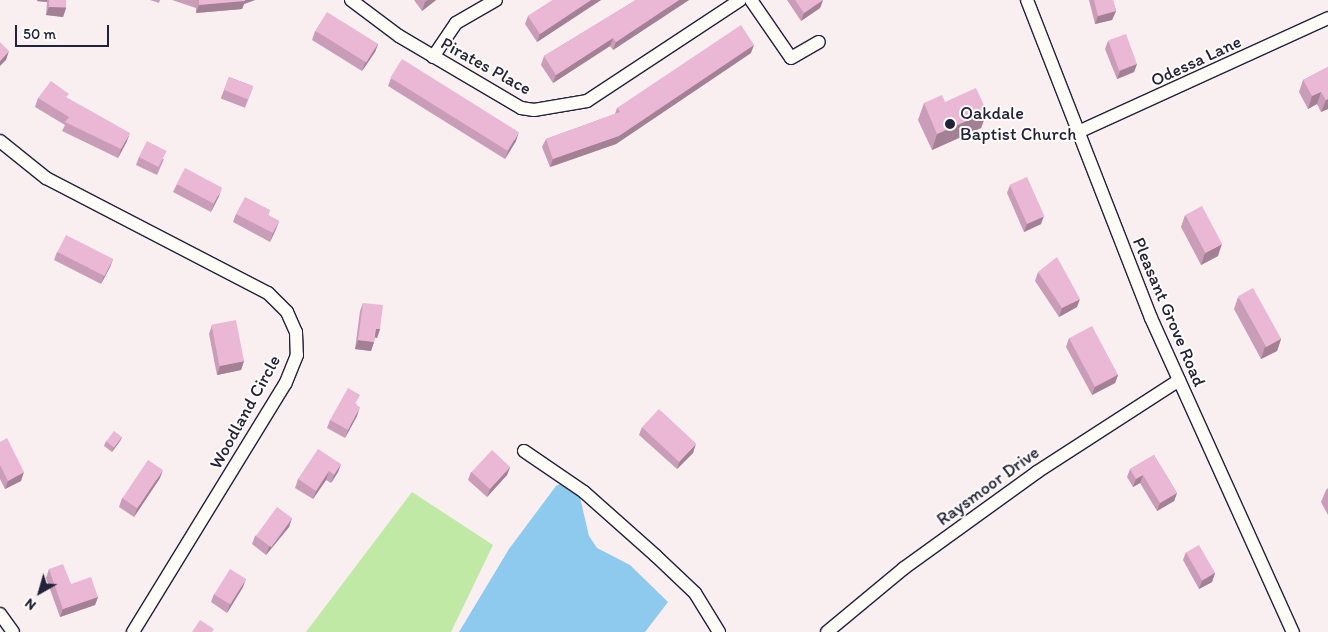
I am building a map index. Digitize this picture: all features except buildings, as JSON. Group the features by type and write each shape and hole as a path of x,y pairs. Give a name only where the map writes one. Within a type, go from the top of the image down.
{"street":[{"name":"Pirates Place","path":"351,0 433,57 520,108 556,110 587,101 740,0"},
{"path":"433,57 456,23 496,0"},
{"path":"751,0 791,58 819,42"},
{"name":"Pleasant Grove Road","path":"1027,0 1076,133 1179,380 1293,632"},
{"name":"Odessa Lane","path":"1076,133 1328,18"},
{"name":"Woodland Circle","path":"0,141 46,178 268,293 287,312 296,332 297,355 285,384 133,632"},
{"name":"Raysmoor Drive","path":"826,632 904,568 1037,472 1179,380"},
{"path":"524,451 584,492 656,556 695,593 719,632"},
{"path":"0,614 13,632"}],"green space":[{"path":"412,492 493,545 451,632 306,632"}],"water":[{"path":"565,481 579,493 589,536 597,548 630,565 668,602 645,632 459,632 509,549 556,486"}],"place":[{"name":"Oakdale Baptist Church","path":"950,124"}]}
